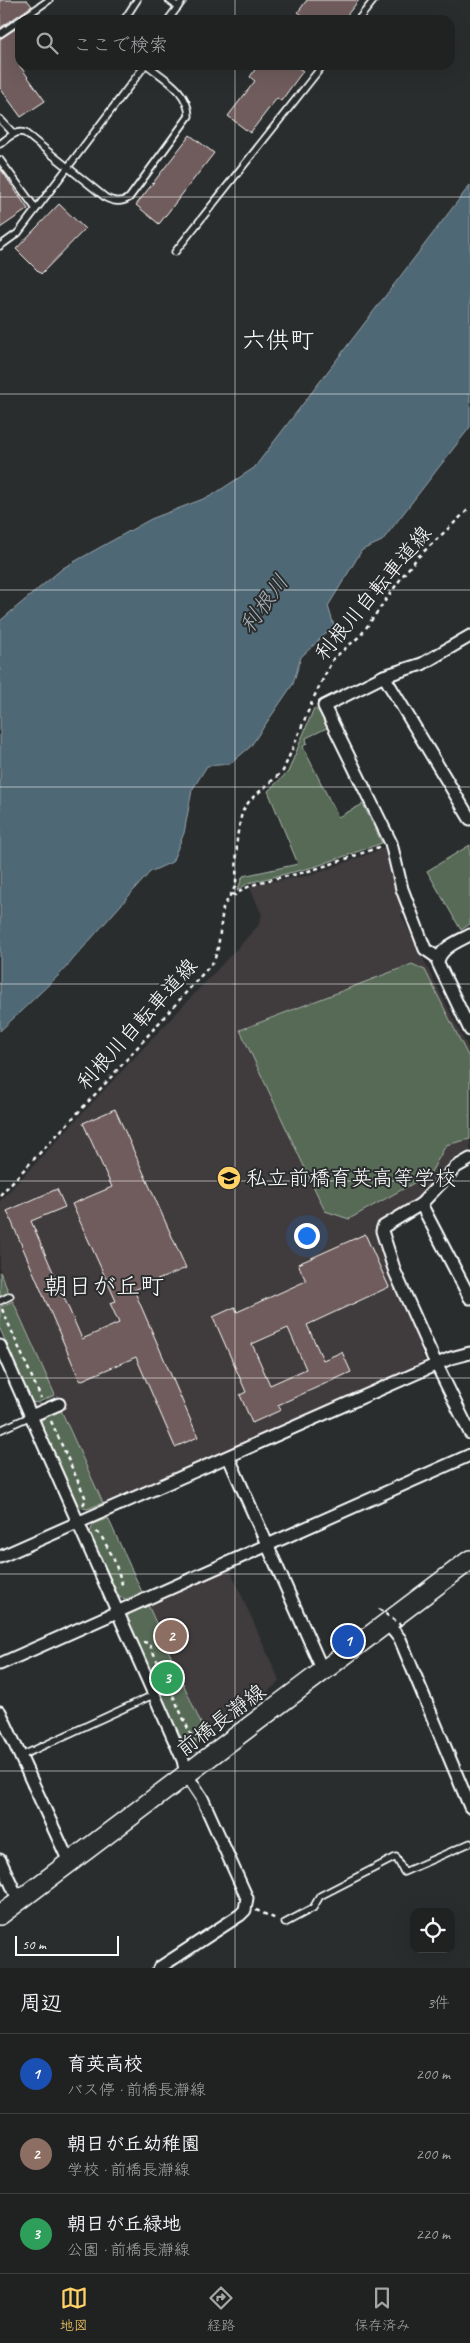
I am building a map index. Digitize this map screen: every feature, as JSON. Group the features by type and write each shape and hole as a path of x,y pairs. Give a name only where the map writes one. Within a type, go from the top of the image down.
{"main road":[{"name":"前橋長瀞線","path":"0,1915 470,1560"}],"street":[{"path":"438,958 425,949 402,889 391,843 324,706 384,676 422,664 470,636"},
{"path":"384,676 470,819"},
{"path":"470,935 444,950 438,958 439,966 470,1030"},
{"path":"470,1159 456,1167 422,1204 383,1227 382,1231 395,1272 470,1433"},
{"path":"422,1204 470,1298"},
{"path":"0,1346 77,1522 121,1609 153,1696 183,1760 186,1774 202,1798 247,1898 246,1905 240,1915 174,1965 159,1968"},
{"path":"0,1558 77,1522 229,1458 438,1365 470,1353"},
{"path":"31,1416 59,1404"},
{"path":"0,1664 470,1455"},
{"path":"229,1458 324,1671"},
{"path":"390,1619 470,1807"},
{"path":"0,1712 22,1756 70,1864"},
{"path":"0,1860 19,1901"}],"lane":[{"path":"27,15 48,0"},
{"path":"127,15 137,0"},
{"path":"169,0 178,7"},
{"path":"172,15 183,0"},
{"path":"362,15 374,0"},
{"path":"0,34 15,23"},
{"path":"0,246 18,233 141,70"},
{"path":"0,144 14,134 20,132 25,134 112,201 124,201 129,198 189,116 186,99 181,92 152,70"},
{"path":"176,252 318,70"},
{"path":"0,119 14,134"},
{"path":"0,160 36,209"},
{"path":"0,1301 10,1296"},
{"path":"0,1430 31,1416"},
{"path":"22,1756 153,1696"},
{"path":"285,1923 313,1908 320,1896 396,1857 404,1872 470,1843"}],"path":[{"name":"利根川自転車道線","path":"0,1195 103,1086 210,966 218,948 223,908 236,885 237,837 242,812 250,800 277,778 286,765 326,669 337,654 361,635 418,557 470,508"},
{"path":"232,894 235,895 249,886 265,880 320,868 391,843"},
{"path":"94,1530 100,1534 113,1557 122,1584 117,1587 121,1609"},
{"path":"141,1642 149,1643 198,1751"},
{"path":"246,1905 285,1923"}],"shaded area":[{"name":"私立前橋育英高等学校","path":"387,847 395,887 405,912 401,915 470,1052 470,1152 456,1157 418,1199 375,1226 395,1283 411,1319 425,1363 103,1503 0,1272 0,1201 258,926 262,915 250,888 262,883 312,875"},
{"path":"229,1567 280,1682 207,1737 148,1605"}],"green space":[{"path":"314,708 329,727 306,738 307,743 303,747 338,817 363,804 382,843 314,867 248,883 237,891 243,876 298,864 268,791 288,772"},
{"path":"470,845 470,924 461,930 427,871"},
{"path":"412,964 425,970 470,1060 470,1139 446,1145 430,1174 349,1219 325,1211 240,1030"},
{"path":"0,1272 9,1293 0,1297"},
{"path":"13,1301 55,1395 37,1403 32,1402 0,1329 0,1307"},
{"path":"60,1408 103,1503 87,1509 79,1507 41,1423 43,1417"},
{"path":"108,1518 142,1592 125,1600 119,1597 90,1533 93,1524"},
{"path":"148,1605 207,1737 186,1752 126,1620 130,1612"}],"water":[{"name":"利根川","path":"470,185 470,427 382,541 362,550 328,606 334,626 301,657 293,684 250,747 230,764 207,766 192,790 184,833 172,862 150,872 60,974 0,1031 0,621 63,568 151,519 211,496 254,468"}],"building":[{"path":"0,0 27,0 32,6 19,15 15,15 15,18 0,28"},
{"path":"307,0 359,0 347,15 302,15 298,12"},
{"path":"15,29 15,70 23,70 45,101 21,117 0,88 0,39"},
{"path":"255,70 303,71 281,101 277,98 250,133 228,116 255,81 250,77"},
{"path":"190,135 214,153 159,224 136,205"},
{"path":"0,168 28,209 0,228"},
{"path":"59,204 85,229 41,274 16,249"},
{"path":"115,1109 186,1268 134,1290 198,1437 175,1447 136,1357 80,1381 7,1211 57,1189 65,1207 31,1221 82,1339 119,1323 110,1303 116,1301 72,1204 112,1187 83,1123"},
{"path":"365,1234 389,1287 307,1325 323,1360 342,1352 351,1372 278,1405 281,1410 252,1423 240,1395 246,1392 213,1317 235,1307 237,1312 306,1281 298,1264","holes":["288,1328 306,1369 270,1385 252,1344"]}],"place":[{"name":"私立前橋育英高等学校","path":"229,1178"},
{"name":"朝日が丘幼稚園","path":"171,1636"},
{"name":"育英高校","path":"348,1641"},
{"name":"朝日が丘緑地","path":"167,1678"}],"district":[{"name":"六供町","path":"278,340"},
{"name":"朝日が丘町","path":"104,1286"}]}
